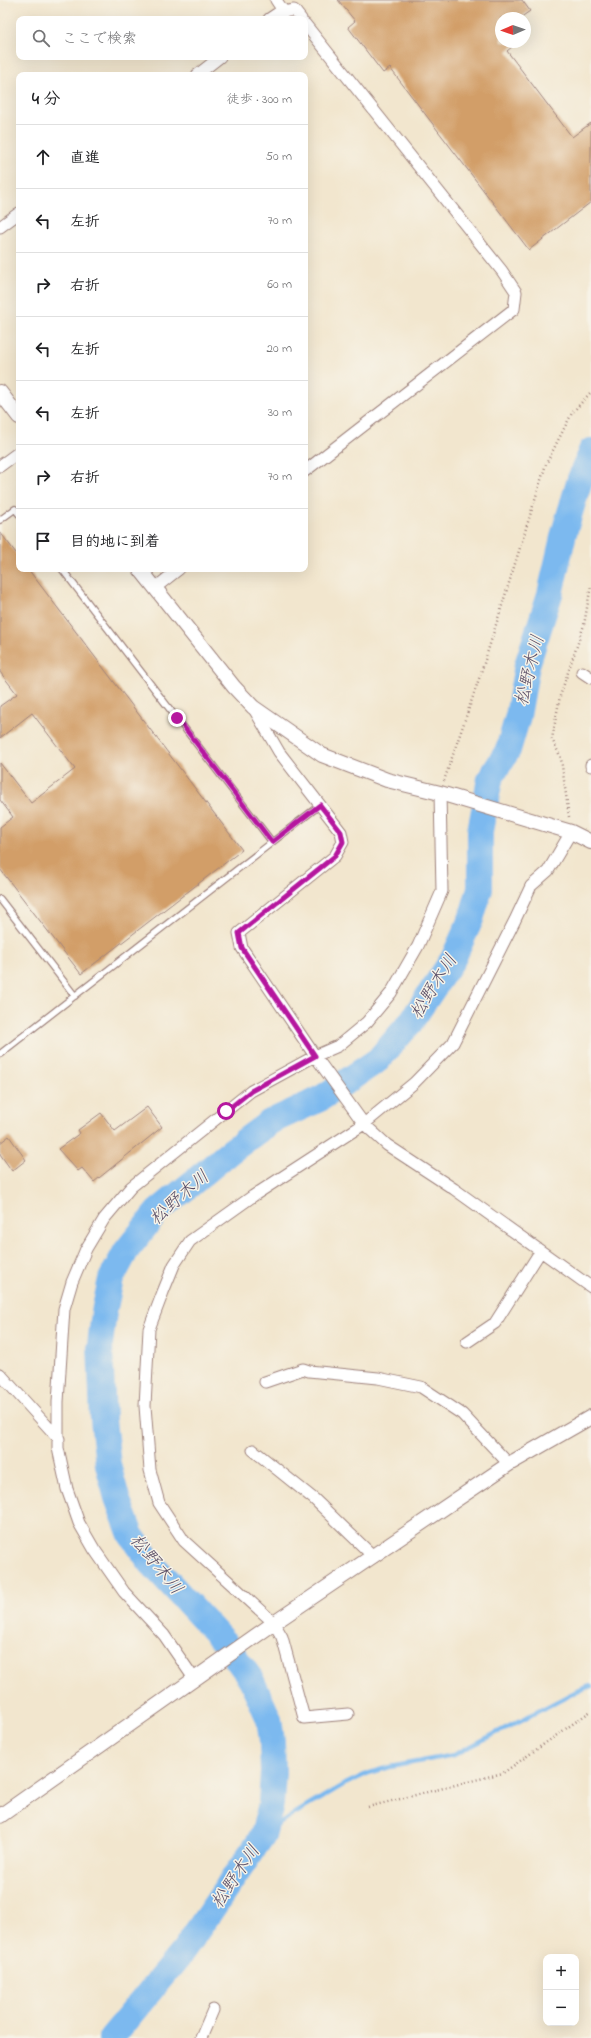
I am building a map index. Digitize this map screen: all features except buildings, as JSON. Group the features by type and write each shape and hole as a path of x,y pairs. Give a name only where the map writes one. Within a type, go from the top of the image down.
{"street":[{"path":"276,0 284,12"},
{"path":"274,16 278,13 294,10 299,16"},
{"path":"308,28 502,271 516,292 514,309 308,469"},
{"path":"201,72 216,60"},
{"path":"0,227 16,214"},
{"path":"0,392 16,413"},
{"path":"0,466 16,454"},
{"path":"142,572 234,687 253,707 322,755 387,780 443,794 564,830 591,842"},
{"path":"155,588 175,572"},
{"path":"253,707 279,752 341,832 343,842 335,856 239,933 242,948 315,1056 364,1124 387,1145 454,1189 540,1252 591,1287"},
{"path":"199,1677 164,1635 124,1592 94,1549 79,1523 67,1489 58,1448 58,1402 64,1309 72,1282 86,1249 104,1218 131,1187 251,1091 315,1056 338,1046 367,1022 391,993 418,946 442,891 443,794"},
{"path":"348,1714 304,1718 282,1638 184,1541 159,1503 150,1470 145,1406 149,1329 174,1265 190,1242 253,1196 364,1124 414,1083 452,1043 515,920 530,886 548,871 564,830"},
{"path":"467,1342 495,1323 540,1252"},
{"path":"265,1382 303,1369 316,1372 378,1378 421,1388 462,1414 509,1464"},
{"path":"0,1374 59,1439"},
{"path":"0,1816 271,1626 509,1464 591,1417"},
{"path":"253,1450 314,1499 374,1557"},
{"path":"201,2038 213,2010"}],"lane":[{"path":"0,520 15,508 16,510"},
{"path":"64,572 272,842"},
{"path":"0,1054 320,805"},
{"path":"0,899 75,996"}],"path":[{"path":"443,794 546,464 572,413 591,392"},
{"path":"564,830 561,758 552,740 560,696 584,625 591,585"},
{"path":"368,1807 503,1773 591,1711"}],"waterway":[{"name":"松野木川","path":"111,2038 184,1950 263,1835 271,1804 273,1772 272,1741 269,1719 251,1679 225,1643 151,1563 131,1535 117,1498 108,1465 103,1420 100,1345 104,1312 111,1279 126,1251 157,1212 231,1151 270,1122 320,1099 378,1060 410,1023 453,959 471,919 480,889 480,831 490,779 508,750 518,716 527,665 550,594 564,533 580,479 591,451"},
{"path":"263,1835 294,1814 343,1785 369,1773 390,1767 454,1755 579,1690 591,1686"}],"route":[{"path":"177,718 272,842 320,805 341,832 343,842 335,856 239,933 242,948 315,1056 251,1091 226,1111"}]}
